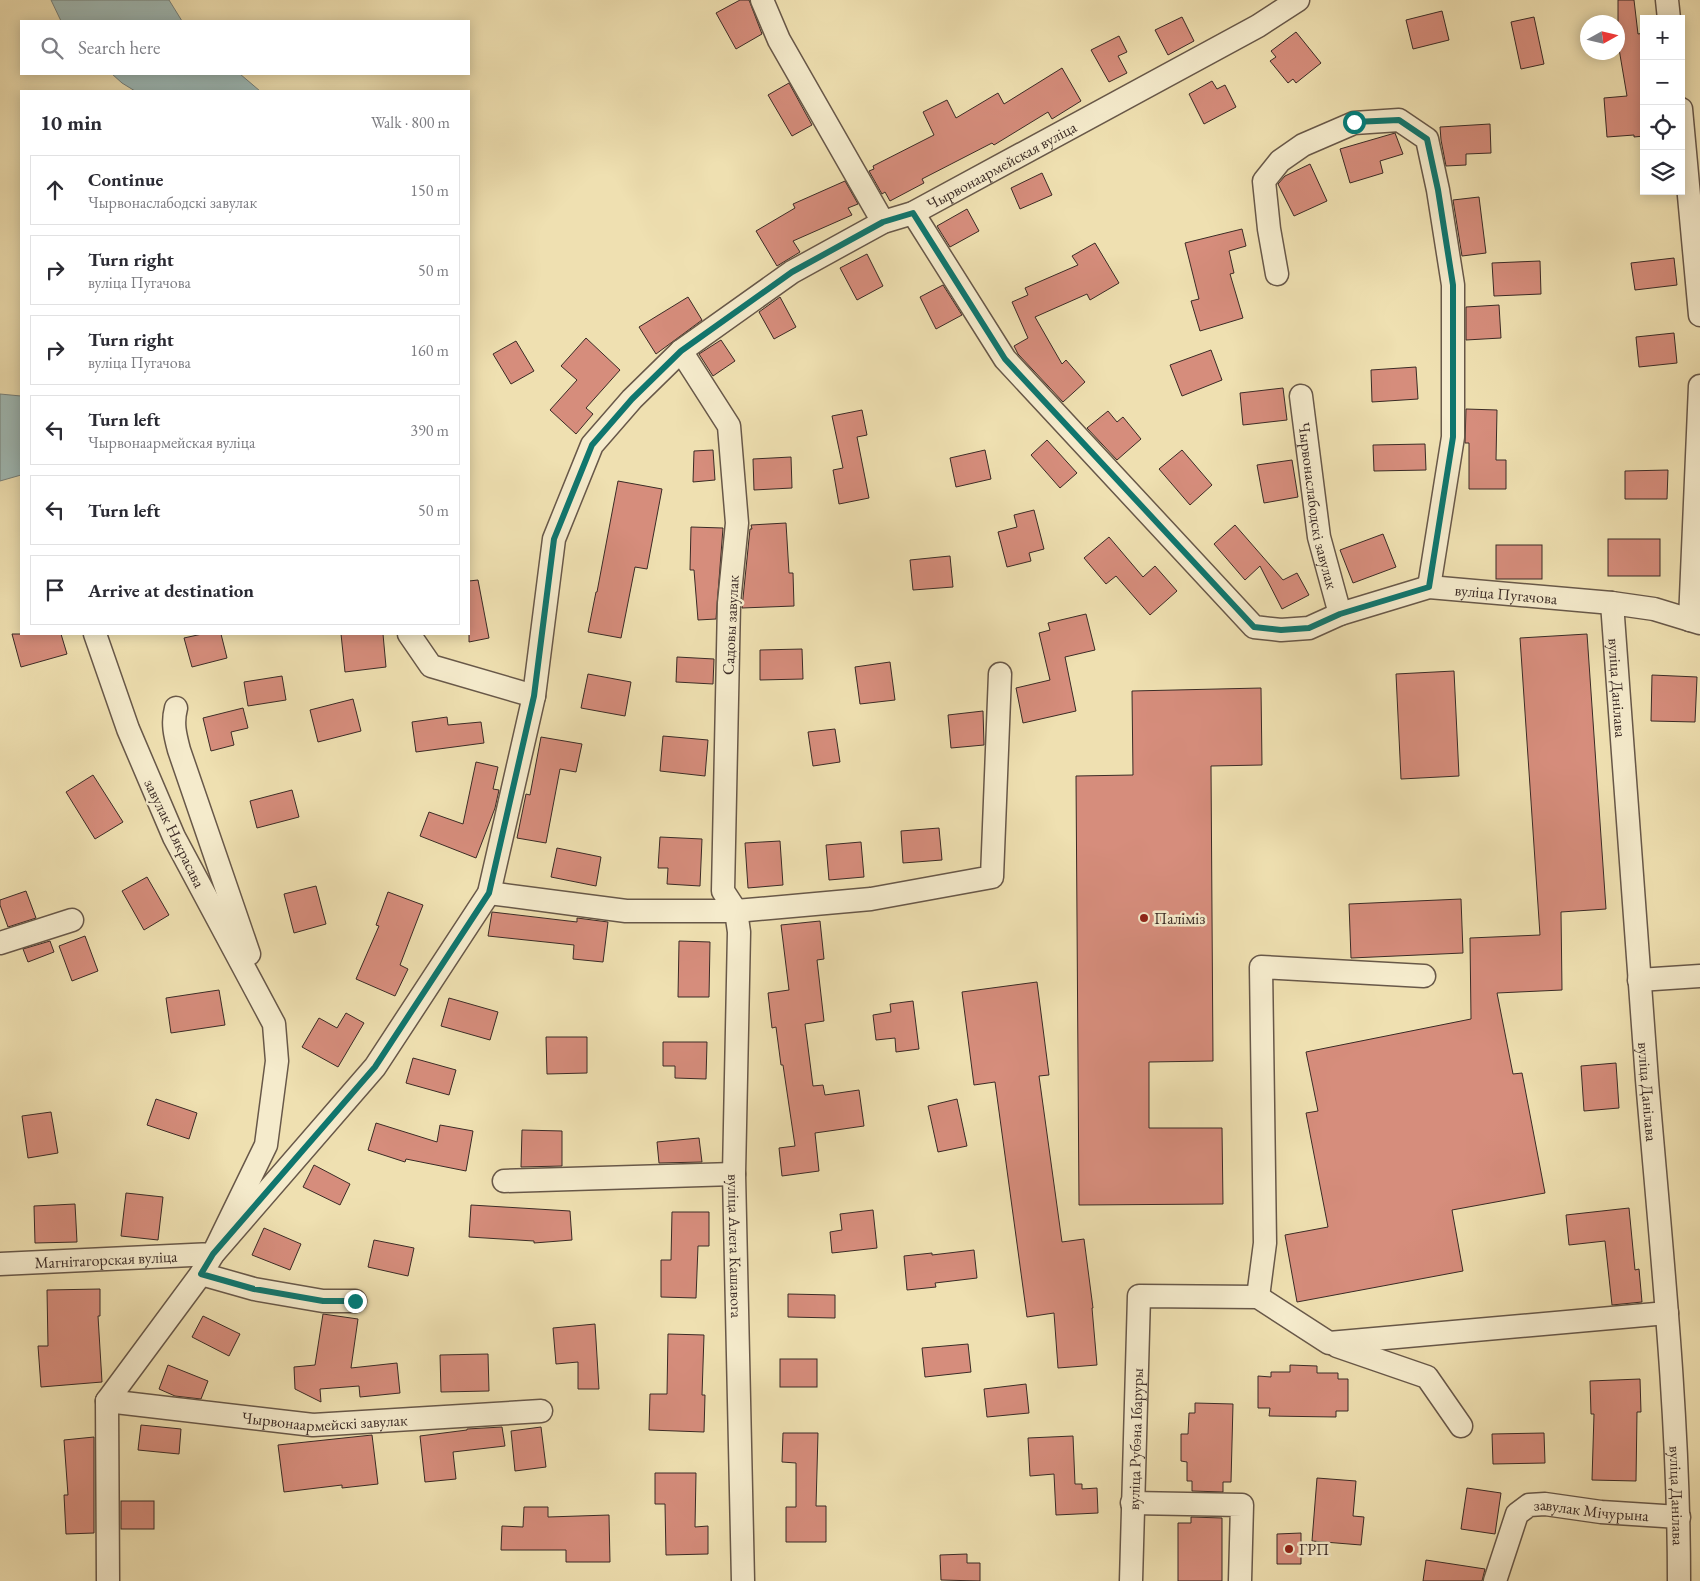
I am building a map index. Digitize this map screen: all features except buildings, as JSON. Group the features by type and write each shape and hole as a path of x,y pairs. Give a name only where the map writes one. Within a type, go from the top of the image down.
{"street":[{"path":"762,0 779,40 883,222"},
{"name":"Чырвонаармейская вуліца","path":"107,1401 201,1274 213,1254 375,1067 489,893 534,696 554,539 592,445 632,399 681,351 792,272 883,222 913,213 1258,26 1298,0"},
{"path":"1667,0 1669,15"},
{"path":"1278,274 1269,229 1264,182 1280,160 1303,145 1354,122 1399,120 1427,139 1438,190 1453,285 1453,437 1429,587"},
{"path":"1685,150 1700,315"},
{"name":"вуліца Пугачова","path":"913,213 1005,359 1254,627 1281,630 1309,628 1340,614 1429,587 1612,603 1654,609 1695,621"},
{"name":"Садовы завулак","path":"681,351 729,426 737,523 729,603 723,891 736,911"},
{"path":"1695,621 1700,386"},
{"name":"Чырвонаслабодскі завулак","path":"1301,396 1319,537 1340,614"},
{"name":"вуліца Данілава","path":"1612,603 1639,980 1667,1313 1679,1517 1679,1581"},
{"name":"завулак Някрасава","path":"95,635 128,729 174,837 274,1024"},
{"path":"410,635 431,666 534,696"},
{"path":"489,893 626,911 736,911 871,899 992,877 1000,674"},
{"name":"завулак Някрасава","path":"176,708 173,719 179,750 274,1024 277,1062 266,1145 213,1254"},
{"name":"вуліца Алега Кашавога","path":"736,911 738,932 734,1174 743,1581"},
{"path":"0,943 72,920"},
{"path":"1424,976 1261,967 1265,1243 1258,1297 1330,1343 1427,1377 1461,1426"},
{"path":"1639,980 1700,976"},
{"path":"504,1181 734,1174"},
{"name":"Магнітагорская вуліца","path":"0,1264 213,1254"},
{"path":"201,1274 254,1289 323,1301 355,1301"},
{"name":"вуліца Рубэна Ібаруры","path":"1131,1581 1139,1296 1258,1297"},
{"path":"1330,1343 1667,1313"},
{"path":"107,1401 108,1581"},
{"name":"Чырвонаармейскі завулак","path":"107,1401 313,1425 541,1411"},
{"path":"1132,1503 1242,1505 1240,1581"},
{"name":"завулак Мічурына","path":"1495,1581 1517,1514 1529,1505 1545,1504 1601,1512 1679,1517"}],"water":[{"path":"51,0 169,0 181,20 61,20"},
{"path":"113,75 241,75 259,90 133,90"},
{"path":"0,394 20,396 20,475 0,481"}],"place":[{"name":"Паліміз","path":"1144,918"},
{"name":"ГРП","path":"1289,1549"}],"route":[{"path":"355,1301 323,1301 254,1289 201,1274 213,1254 375,1067 489,893 534,696 554,539 592,445 632,399 681,351 792,272 883,222 913,213 1005,359 1254,627 1281,630 1309,628 1340,614 1429,587 1453,437 1453,285 1438,190 1427,139 1399,120 1354,122"}]}
